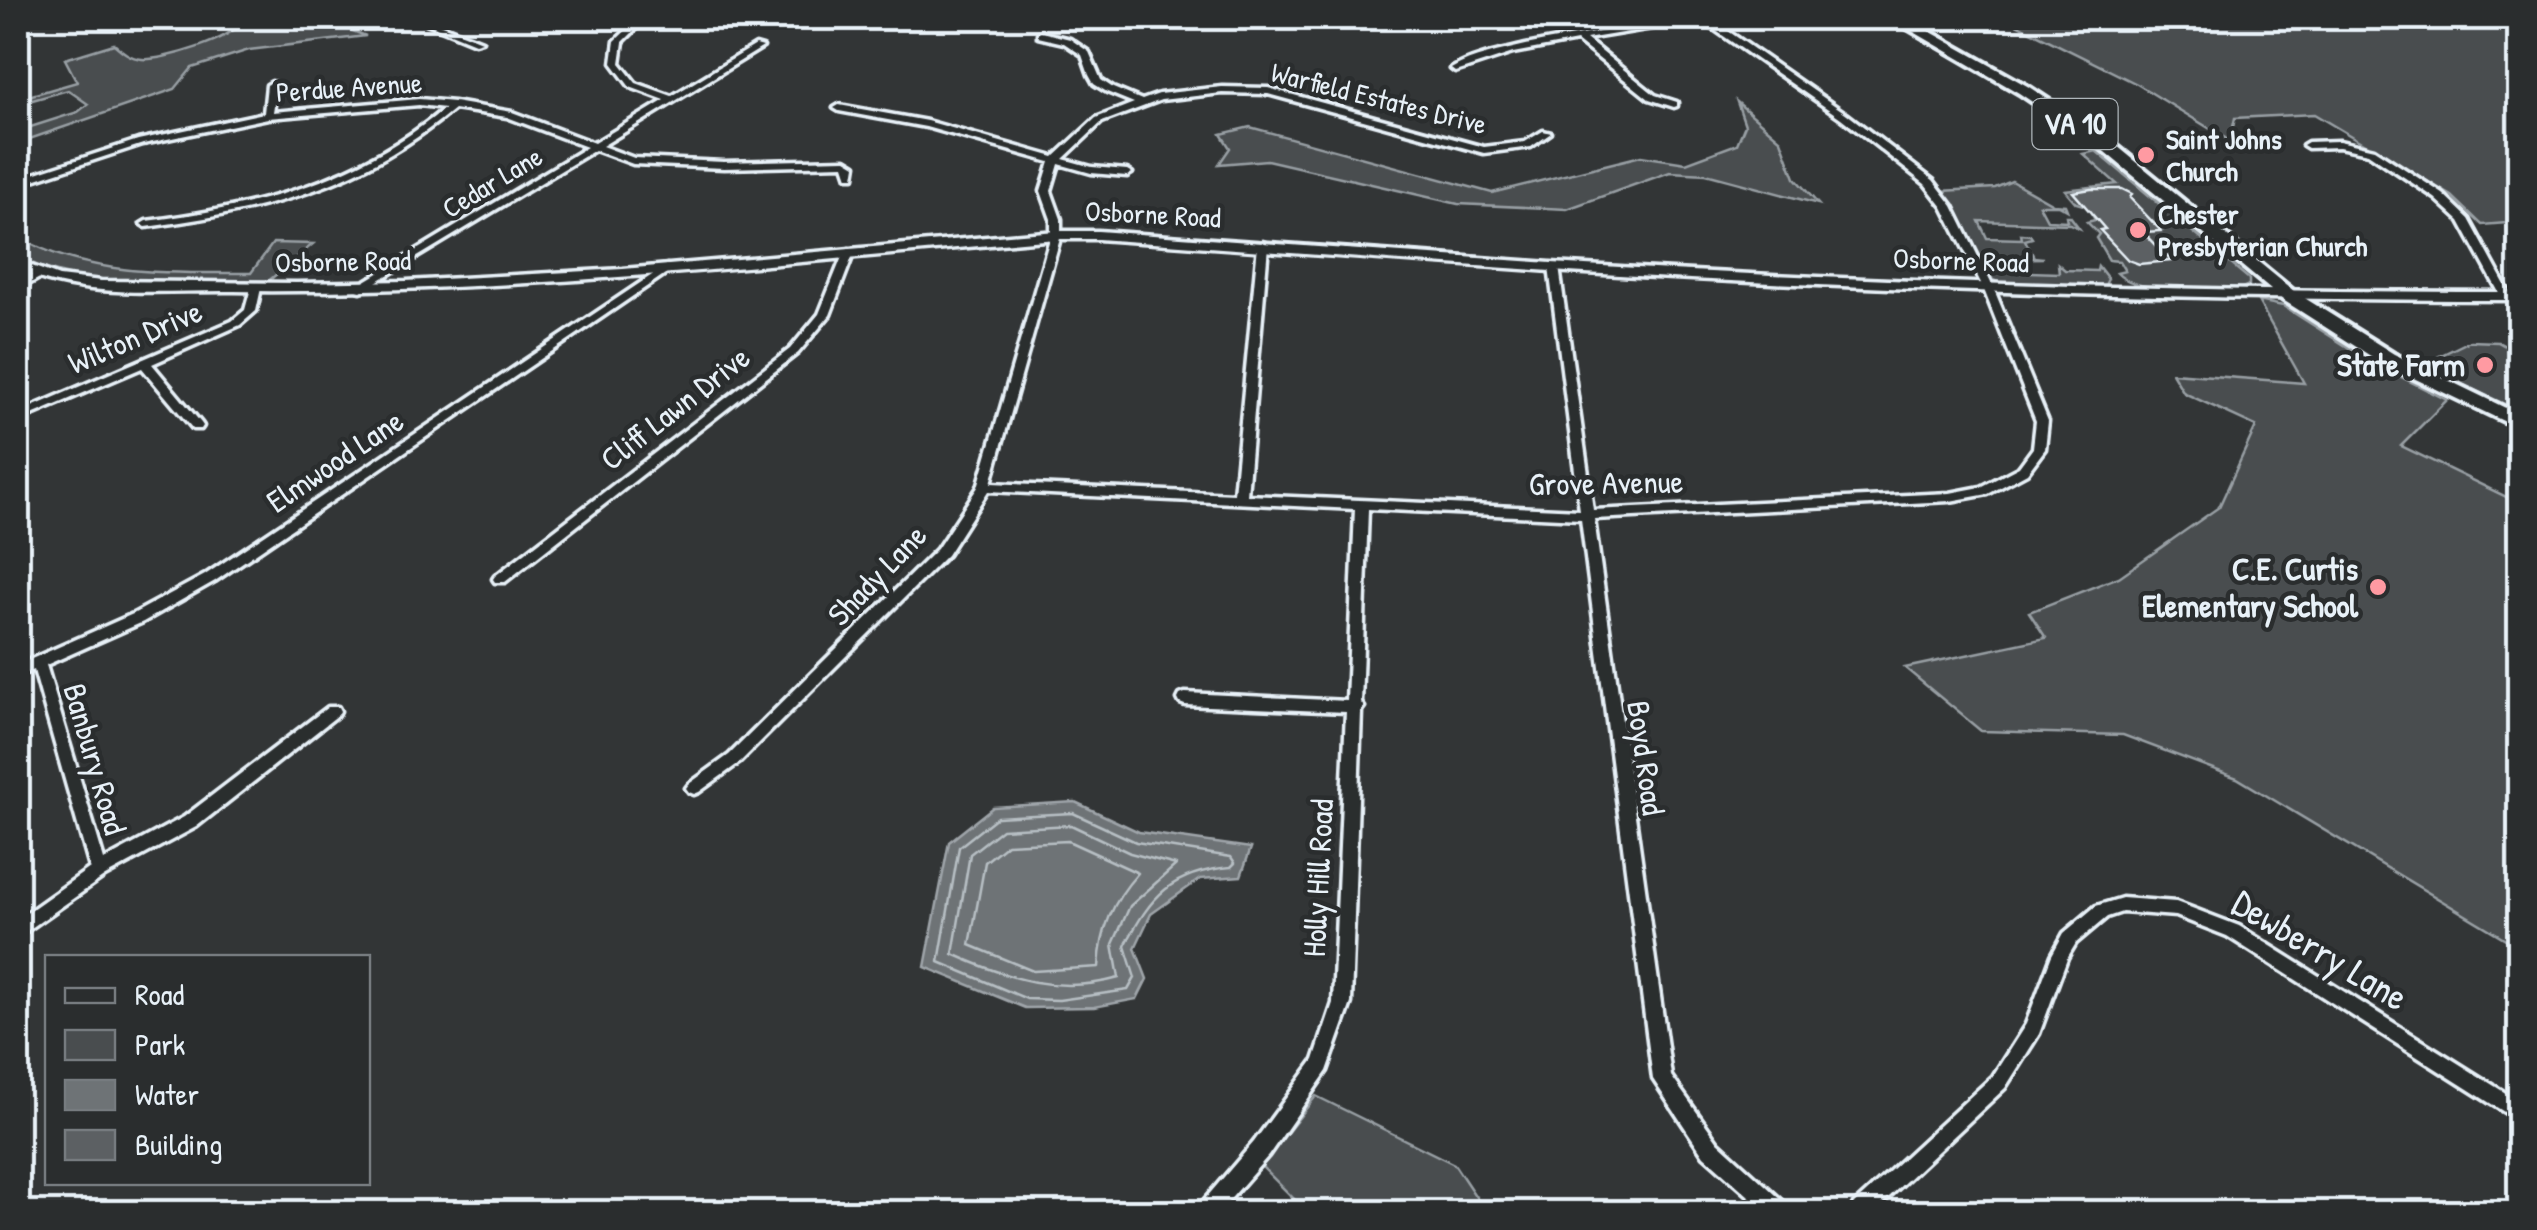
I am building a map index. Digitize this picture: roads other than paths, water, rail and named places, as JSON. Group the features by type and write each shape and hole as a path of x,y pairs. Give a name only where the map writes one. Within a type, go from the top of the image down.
{"main road":[{"name":"VA 10","path":"1897,18 2024,90 2106,144 2289,296 2387,358 2520,423"}],"street":[{"path":"418,18 433,20 478,41"},
{"path":"643,18 620,42 616,64 633,84 672,99"},
{"path":"1455,69 1480,59 1578,37 1701,19"},
{"name":"Grove Avenue","path":"984,488 1586,515 1950,497 1984,491 2023,470 2038,449 2042,422 1988,287 1948,206 1929,182 1844,116 1701,19"},
{"path":"1042,35 1078,46 1086,54 1094,81 1139,102"},
{"path":"1578,37 1652,97 1674,104"},
{"path":"595,145 759,47"},
{"path":"268,115 272,85"},
{"name":"Warfield Estates Drive","path":"1054,160 1099,120 1139,102 1202,91 1268,91 1484,150 1528,145 1546,132"},
{"name":"Perdue Avenue","path":"18,182 141,142 268,115 367,104 454,105 509,114 633,160 680,164 846,162 852,165 851,175"},
{"path":"146,224 238,211 304,190 399,145 454,105"},
{"path":"839,108 927,124 1054,160 1128,173"},
{"path":"2308,145 2340,144 2371,151 2439,196 2464,219 2513,296"},
{"name":"Cedar Lane","path":"361,288 595,145"},
{"path":"1054,160 1046,191 1056,219 1056,234"},
{"name":"Osborne Road","path":"18,265 84,283 361,288 668,268 1056,234 1554,267 1988,287 2289,296 2513,296"},
{"name":"Shady Lane","path":"694,788 734,758 942,552 984,488 1056,234"},
{"path":"1240,500 1263,245"},
{"name":"Cliff Lawn Drive","path":"500,579 794,350 824,315 849,252"},
{"name":"Boyd Road","path":"1554,267 1662,1079 1712,1149 1780,1212"},
{"name":"Elmwood Lane","path":"18,671 138,618 210,578 668,268"},
{"path":"18,286 41,274"},
{"name":"Wilton Drive","path":"18,418 236,323 250,312 256,288"},
{"path":"144,362 197,426"},
{"name":"Holly Hill Road","path":"1207,1212 1261,1149 1321,1065 1342,1003 1362,504"},
{"name":"Banbury Road","path":"38,662 99,872"},
{"path":"1185,699 1356,708"},
{"path":"18,928 99,872 190,822 332,711"},
{"name":"Dewberry Lane","path":"1860,1212 1998,1082 2033,1028 2070,938 2102,911 2122,905 2176,909 2234,931 2520,1113"}],"water":[{"path":"1075,802 1139,832 1251,848 1241,876 1200,879 1151,914 1135,948 1147,979 1137,999 1094,1007 1025,1008 925,967 949,842 993,807"}],"place":[{"name":"Saint Johns Church","path":"2146,155"},
{"name":"Chester Presbyterian Church","path":"2138,230"},
{"name":"State Farm","path":"2485,365"},
{"name":"C.E. Curtis Elementary School","path":"2378,587"}]}
